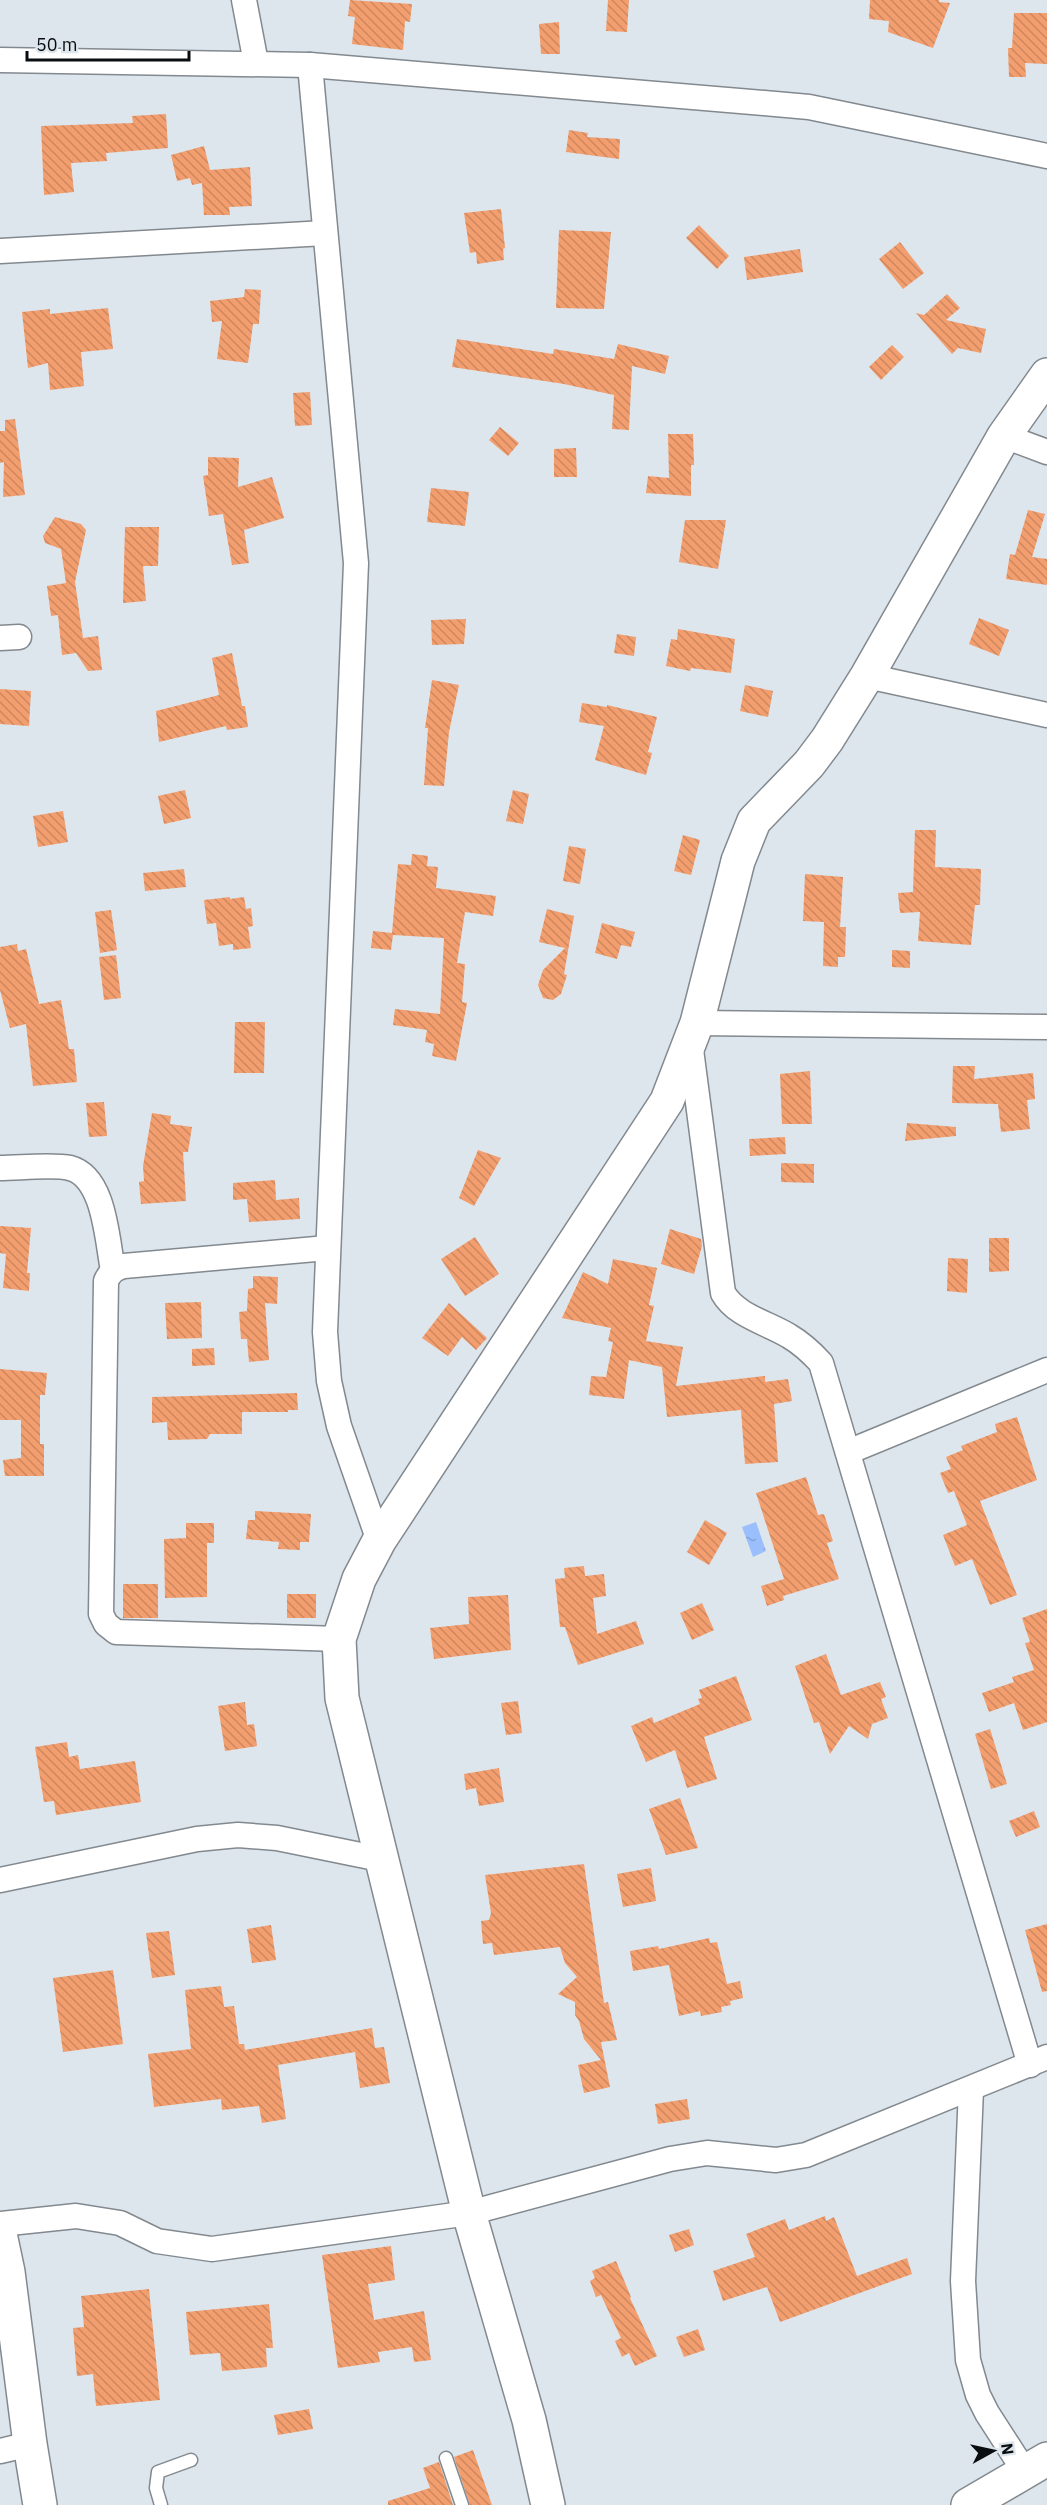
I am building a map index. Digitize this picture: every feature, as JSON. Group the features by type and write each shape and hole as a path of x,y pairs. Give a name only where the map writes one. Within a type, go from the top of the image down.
{"street":[{"path":"244,0 256,63"},
{"path":"0,60 310,65 809,107 1047,156"},
{"path":"310,65 356,563 325,1332 329,1381 339,1426 379,1541"},
{"path":"0,251 325,233"},
{"path":"548,2505 529,2420 469,2213 380,1858 342,1698 339,1639 359,1579 379,1541 667,1101 693,1032 738,861 754,821 809,764 827,740 867,676 1004,436 1047,375"},
{"path":"1004,436 1047,452"},
{"path":"867,676 1047,715"},
{"path":"693,1032 1047,1028"},
{"path":"0,2224 76,2216 120,2223 157,2241 212,2249 469,2213 670,2158 707,2153 776,2160 806,2155 1038,2061 821,1363 809,1350 788,1335 735,1307 723,1293 693,1032"},
{"path":"0,1168 69,1168 86,1178 98,1195 113,1270"},
{"path":"327,1248 124,1266 113,1270 106,1281 101,1614 106,1624 116,1632 339,1639"},
{"path":"848,1452 1047,1370"},
{"path":"0,1880 197,1839 238,1835 278,1838 380,1858"},
{"path":"968,2505 1036,2465 987,2414 978,2395 968,2360 963,2281 971,2089"},
{"path":"0,2234 8,2272 15,2448 40,2505"}],"lane":[{"path":"446,2458 462,2505"},
{"path":"161,2505 156,2488 158,2472 191,2460"}],"water":[{"path":"756,1522 766,1551 753,1557 742,1527"}],"building":[{"path":"350,0 412,4 410,22 405,21 403,50 352,44 355,17 348,16"},
{"path":"608,0 629,0 627,32 606,31"},
{"path":"870,0 939,0 939,2 950,3 933,48 888,32 889,21 869,19"},
{"path":"1014,13 1047,13 1047,64 1025,63 1026,77 1009,77 1008,48 1012,48"},
{"path":"559,22 560,54 541,54 539,24"},
{"path":"166,114 168,148 106,153 107,161 71,163 74,192 44,195 41,126 133,123 132,116"},
{"path":"569,130 588,133 587,137 620,139 619,159 566,152"},
{"path":"204,146 210,170 250,167 252,206 229,207 230,215 204,215 202,183 192,185 190,178 177,181 171,155"},
{"path":"501,209 504,260 477,264 476,252 470,253 464,213"},
{"path":"699,225 729,256 717,269 686,238"},
{"path":"559,230 611,232 604,309 556,308"},
{"path":"900,242 924,273 903,289 879,259"},
{"path":"800,249 803,272 747,280 744,257"},
{"path":"245,289 261,290 259,324 253,324 248,363 217,359 222,321 212,322 210,301 244,297"},
{"path":"947,294 960,308 946,320 986,329 981,353 958,348 952,354 916,313 924,315"},
{"path":"108,308 113,349 81,352 84,386 50,390 48,363 28,368 22,312 50,309 50,314"},
{"path":"457,339 553,354 554,349 614,359 618,344 669,356 665,374 632,366 629,430 612,429 614,395 564,384 452,367"},
{"path":"892,345 904,357 881,380 869,367"},
{"path":"310,392 312,425 295,426 293,393"},
{"path":"15,419 25,495 3,497 4,462 0,463 0,431 5,431 5,420"},
{"path":"500,427 519,443 508,456 489,440"},
{"path":"668,434 693,434 694,465 691,465 691,496 646,493 648,476 669,478"},
{"path":"576,448 577,477 554,477 554,449"},
{"path":"208,457 239,458 238,487 272,477 284,518 244,530 249,563 232,565 223,514 209,516 203,476 208,475"},
{"path":"431,488 469,492 465,526 427,522"},
{"path":"1028,510 1045,514 1032,557 1047,559 1047,585 1006,579 1010,554 1015,555"},
{"path":"55,517 81,524 86,530 75,582 83,638 98,636 102,670 88,671 76,653 62,655 58,615 51,616 47,586 66,583 61,549 45,543 43,536"},
{"path":"685,520 726,520 718,569 679,562"},
{"path":"125,527 159,527 158,566 143,566 146,601 123,603"},
{"path":"979,618 1009,630 999,656 969,644"},
{"path":"466,619 464,644 432,645 431,620"},
{"path":"678,629 735,639 731,673 691,668 690,671 666,666 671,639 677,640"},
{"path":"617,634 636,637 634,656 614,653"},
{"path":"232,653 248,727 227,730 226,726 159,742 156,711 219,695 212,658"},
{"path":"432,680 459,685 449,732 444,786 424,785 428,728 425,728"},
{"path":"745,685 773,691 768,717 740,711"},
{"path":"0,689 31,691 29,726 0,724"},
{"path":"582,703 607,707 607,705 657,717 648,752 652,753 646,775 595,760 604,726 579,722"},
{"path":"185,790 191,818 164,824 158,796"},
{"path":"513,790 529,794 523,824 506,821"},
{"path":"63,811 68,842 38,847 33,816"},
{"path":"915,830 936,830 935,867 981,869 980,905 975,905 971,945 918,941 920,912 900,913 898,893 913,892"},
{"path":"683,835 700,840 691,875 674,871"},
{"path":"569,846 586,849 580,884 563,881"},
{"path":"412,854 428,856 427,866 438,867 436,888 496,896 493,916 465,912 457,963 465,964 462,1002 467,1003 456,1061 432,1056 434,1044 425,1042 427,1030 393,1025 395,1009 440,1014 444,938 393,935 391,950 371,948 373,931 392,933 398,864 411,865"},
{"path":"184,869 186,887 145,891 143,873"},
{"path":"805,874 843,877 840,927 846,927 845,957 838,957 838,967 823,966 824,922 803,921"},
{"path":"230,897 230,899 244,897 246,909 251,908 253,926 248,927 251,948 233,950 233,944 219,946 216,923 207,924 204,900"},
{"path":"547,909 574,916 564,974 567,975 561,994 553,1000 543,998 538,985 543,970 565,948 539,942"},
{"path":"111,910 117,950 100,953 95,912"},
{"path":"602,923 635,932 631,947 621,945 617,959 595,953"},
{"path":"17,944 18,951 26,949 39,1004 61,1000 69,1049 74,1049 77,1082 33,1086 26,1024 10,1028 0,990 0,947"},
{"path":"892,950 910,951 910,968 892,967"},
{"path":"116,955 121,998 104,1000 99,957"},
{"path":"235,1022 265,1022 264,1073 234,1073"},
{"path":"953,1066 975,1066 974,1079 1033,1073 1035,1099 1027,1100 1030,1129 1001,1132 998,1104 952,1103"},
{"path":"810,1071 812,1124 782,1124 780,1074"},
{"path":"104,1102 107,1136 89,1137 86,1103"},
{"path":"152,1113 171,1116 170,1124 192,1127 188,1152 183,1152 186,1201 141,1204 139,1182 144,1181 143,1166"},
{"path":"907,1123 956,1127 956,1136 905,1141"},
{"path":"785,1137 786,1154 750,1156 749,1139"},
{"path":"478,1150 501,1158 474,1206 459,1198"},
{"path":"781,1163 814,1164 814,1183 781,1182"},
{"path":"275,1180 276,1200 299,1198 300,1219 249,1222 247,1199 233,1200 233,1183"},
{"path":"0,1226 31,1228 27,1273 30,1273 29,1291 3,1288 6,1254 0,1253"},
{"path":"670,1229 701,1239 702,1246 694,1274 661,1264"},
{"path":"475,1237 499,1274 465,1296 441,1259"},
{"path":"989,1238 1009,1238 1009,1271 989,1272"},
{"path":"948,1258 968,1259 967,1293 947,1291"},
{"path":"613,1259 657,1268 649,1305 654,1306 646,1341 683,1347 676,1386 765,1376 765,1382 788,1379 792,1401 774,1404 778,1462 745,1464 741,1410 667,1417 662,1367 629,1360 624,1399 589,1395 591,1376 606,1377 613,1342 608,1341 611,1328 562,1318 583,1272 608,1284"},
{"path":"253,1276 278,1277 277,1304 265,1303 269,1360 249,1362 247,1339 241,1339 239,1312 247,1311 248,1289 253,1288"},
{"path":"201,1302 202,1338 167,1339 165,1303"},
{"path":"449,1303 487,1338 476,1350 462,1337 448,1356 422,1338"},
{"path":"214,1348 215,1365 192,1366 192,1349"},
{"path":"0,1369 47,1373 45,1395 40,1395 40,1444 44,1444 44,1476 5,1476 3,1460 21,1458 21,1420 0,1420"},
{"path":"297,1393 298,1410 242,1412 242,1434 210,1434 207,1439 168,1440 167,1422 152,1423 152,1397"},
{"path":"1017,1417 1037,1480 980,1501 1017,1595 990,1605 972,1559 955,1566 943,1535 967,1525 954,1491 948,1493 940,1473 951,1469 946,1457 963,1450 961,1446 997,1432 995,1424"},
{"path":"806,1477 818,1515 824,1514 833,1541 827,1543 839,1579 783,1596 784,1600 767,1606 761,1586 784,1579 756,1493"},
{"path":"255,1511 311,1514 309,1542 300,1542 300,1550 278,1549 279,1542 246,1539 248,1520 255,1520"},
{"path":"705,1520 727,1533 709,1565 687,1552"},
{"path":"186,1523 214,1523 214,1543 207,1543 207,1597 165,1598 164,1539 186,1538"},
{"path":"584,1566 585,1576 604,1574 606,1596 593,1598 597,1634 636,1621 644,1644 578,1665 565,1627 560,1627 555,1579 565,1578 564,1568"},
{"path":"123,1584 158,1584 158,1618 123,1618"},
{"path":"287,1594 316,1594 316,1618 287,1618"},
{"path":"508,1595 511,1650 434,1659 430,1628 469,1624 468,1597"},
{"path":"702,1603 714,1630 692,1640 680,1613"},
{"path":"1047,1609 1047,1722 1023,1730 1014,1703 989,1712 982,1693 1014,1682 1012,1677 1034,1670 1025,1643 1030,1642 1022,1618"},
{"path":"826,1654 841,1695 880,1682 886,1697 881,1699 888,1718 872,1724 868,1739 849,1726 830,1754 819,1722 814,1723 795,1666"},
{"path":"736,1676 752,1720 704,1737 717,1779 687,1788 675,1750 646,1762 631,1726 652,1717 654,1723 700,1704 698,1699 702,1698 699,1690"},
{"path":"518,1701 522,1733 506,1735 501,1703"},
{"path":"245,1702 247,1725 254,1724 257,1746 225,1751 218,1706"},
{"path":"990,1729 1007,1784 991,1789 975,1734"},
{"path":"67,1742 69,1757 78,1755 80,1769 135,1761 141,1802 56,1815 54,1801 44,1802 35,1747"},
{"path":"499,1768 504,1802 479,1806 476,1788 466,1790 464,1774"},
{"path":"680,1798 698,1848 666,1855 649,1809"},
{"path":"1034,1811 1040,1827 1016,1837 1009,1821"},
{"path":"584,1864 604,2003 608,2002 617,2040 601,2042 610,2087 584,2093 578,2065 601,2060 584,2039 575,2015 575,2002 558,1994 577,1977 565,1963 560,1947 494,1955 492,1943 483,1944 481,1921 489,1920 491,1913 485,1875"},
{"path":"651,1868 656,1901 623,1907 617,1874"},
{"path":"1047,1924 1047,1991 1042,1992 1025,1930"},
{"path":"271,1925 276,1960 252,1963 247,1929"},
{"path":"169,1931 175,1975 152,1978 146,1933"},
{"path":"709,1938 710,1943 717,1942 727,1984 740,1981 743,1998 730,2001 731,2005 721,2007 722,2012 701,2016 700,2011 679,2016 669,1965 633,1971 630,1951 658,1946 659,1949"},
{"path":"113,1970 123,2044 63,2052 53,1978"},
{"path":"221,1986 224,2007 234,2006 239,2044 244,2044 245,2050 372,2028 375,2048 384,2047 390,2083 360,2088 355,2052 278,2065 286,2119 262,2123 259,2106 222,2110 221,2099 154,2107 148,2054 191,2049 185,1990"},
{"path":"687,2099 690,2119 658,2124 655,2104"},
{"path":"825,2216 826,2221 834,2217 857,2276 907,2258 912,2274 780,2322 767,2287 723,2301 713,2271 755,2257 746,2234 785,2219 789,2230"},
{"path":"689,2229 694,2245 675,2252 669,2235"},
{"path":"391,2246 395,2280 368,2284 374,2320 424,2311 431,2360 414,2362 412,2347 378,2352 380,2362 338,2368 322,2255"},
{"path":"616,2261 630,2298 657,2356 635,2366 629,2353 622,2357 615,2341 621,2338 601,2295 596,2297 590,2281 595,2278 592,2271"},
{"path":"149,2289 160,2400 96,2406 93,2374 77,2376 73,2328 84,2327 81,2296"},
{"path":"269,2304 273,2348 266,2348 267,2367 222,2371 220,2353 190,2355 186,2312"},
{"path":"698,2329 705,2350 684,2357 676,2337"},
{"path":"309,2409 313,2429 278,2435 274,2415"},
{"path":"473,2450 492,2505 470,2505 454,2457"},
{"path":"439,2462 453,2505 388,2505 388,2501 430,2488 423,2468"}]}
